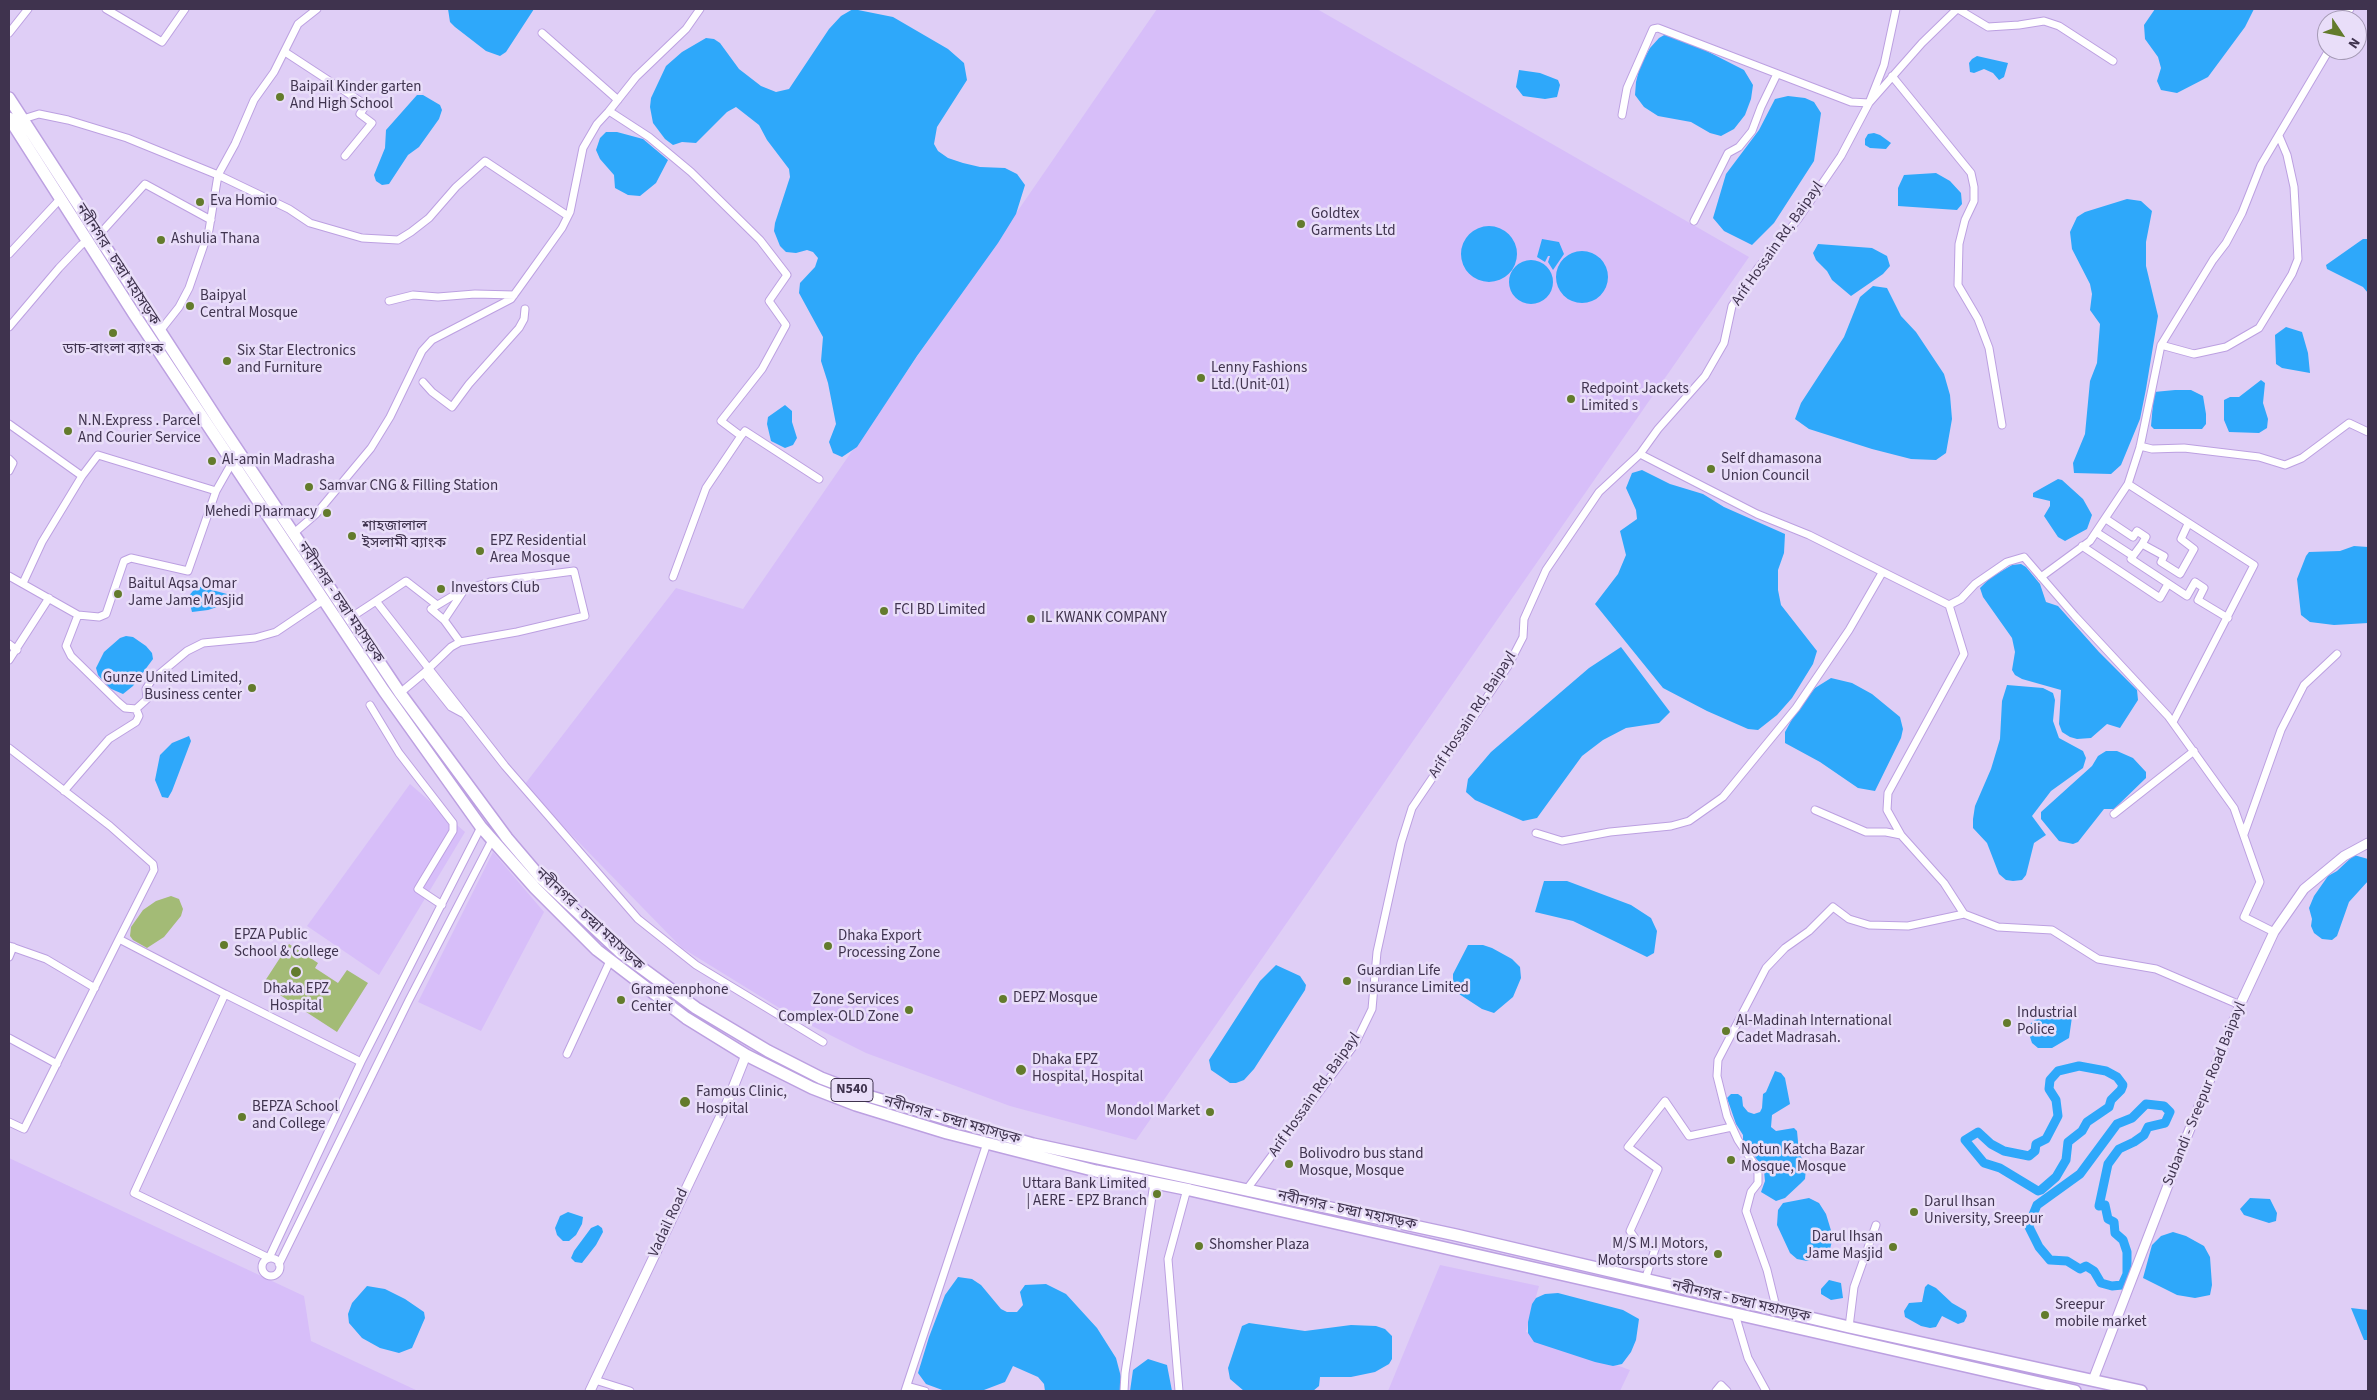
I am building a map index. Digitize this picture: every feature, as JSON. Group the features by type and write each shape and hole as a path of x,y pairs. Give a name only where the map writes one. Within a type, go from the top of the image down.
{"highway":[{"name":"নবীনগর - চন্দ্রা মহাসড়ক","path":"9,98 93,238 134,314 325,599 384,691 481,828 535,888 610,961 686,1018 746,1055 812,1088 856,1105 987,1143 1096,1171 1187,1189 2075,1391"},
{"name":"নবীনগর - চন্দ্রা মহাসড়ক","path":"9,118 61,198 93,238 160,331 400,693 495,823 541,878 620,952 655,980 768,1052 820,1078 868,1096 1024,1142 1456,1235 1778,1311 2141,1391"}],"street":[{"path":"9,33 28,9"},
{"path":"106,9 162,42 185,9"},
{"path":"160,331 180,307 189,288 209,230 218,175 235,144 254,100 285,52 298,24 317,9"},
{"path":"294,533 316,514 371,448 390,417 422,351 432,340 500,305 514,295 568,216 574,202 583,148 597,124 609,112 636,77 686,29 700,9"},
{"name":"Arif Hossain Rd, Baipayl","path":"1247,1189 1355,1044 1372,1009 1377,952 1401,843 1412,808 1508,666 1523,637 1524,619 1546,570 1599,492 1640,454 1658,429 1705,376 1724,343 1732,306 1758,268 1803,211 1841,156 1869,103 1884,64 1896,9"},
{"path":"1622,115 1627,88 1654,30 1658,28 1851,102 1869,103 1892,76 1957,9 1988,27 2044,21 2059,26 2112,61"},
{"path":"542,33 618,100"},
{"path":"285,52 366,105 360,114 372,123 344,156"},
{"path":"2041,577 2082,546 2096,532 2128,484 2140,446 2162,345 2213,260 2226,243 2242,213 2261,165 2323,60"},
{"path":"1694,221 1728,153 1739,147 1752,131 1760,107 1777,74"},
{"path":"1892,76 1971,173 1974,200 1965,220 1959,244 1958,285 1978,319 1989,348 2002,425"},
{"path":"609,112 649,137 691,172 760,240 787,275 769,300 786,325 762,369 721,421 741,436"},
{"path":"22,119 39,114 68,120 127,138 218,175 289,210 310,223 362,238 398,240 429,218 456,187 485,161 568,216"},
{"path":"2162,345 2194,354 2226,347 2259,328 2292,274 2298,259 2294,187 2287,155 2279,136"},
{"path":"9,328 72,254 81,245 93,238 145,184 211,220"},
{"path":"9,254 61,198"},
{"path":"389,301 413,295 438,297 494,294 514,295"},
{"path":"423,382 432,392 452,407 468,384 518,328 524,319 525,309"},
{"path":"2140,446 2152,449 2184,448 2259,457 2285,465 2302,458 2349,423 2368,432"},
{"path":"9,424 82,476"},
{"path":"673,577 706,488 745,432 819,479"},
{"path":"1640,454 1757,514 1809,536 1949,605 1964,654 1888,793 1887,810 1901,835 1944,883 1964,914"},
{"path":"22,583 42,542 95,458 102,455 216,491"},
{"path":"9,459 14,463 9,471"},
{"path":"9,576 78,615 98,617 106,614 124,561 131,558 188,571 216,491 233,461"},
{"path":"2128,484 2254,565 2172,722"},
{"path":"2106,519 2133,537 2137,531 2146,537 2131,559 2187,596 2195,582 2204,588 2198,600 2228,618"},
{"path":"2142,544 2164,556 2161,562 2180,574 2194,549 2181,538 2188,524"},
{"path":"2096,532 2133,556"},
{"path":"2082,546 2160,598 2168,584"},
{"path":"1949,605 1961,599 1975,584 2007,562 2024,557 2172,722 2234,808 2260,882 2244,917 2274,932"},
{"path":"400,693 427,671 450,647 460,642 517,632 585,616 574,571 490,582 464,590 437,604 431,609 444,620 460,642"},
{"path":"1536,833 1562,841 1610,832 1670,826 1689,821 1723,797 1796,708 1845,635 1882,573"},
{"path":"350,618 406,581 437,604"},
{"path":"444,620 464,590"},
{"path":"9,660 49,598"},
{"path":"78,615 66,646 71,656 125,708 136,709 147,699 146,689 151,681 187,651 203,643 255,638 276,632 325,599"},
{"path":"376,601 427,671 450,707 466,716 529,795 638,919 696,965 824,1042"},
{"path":"9,644 17,650"},
{"path":"2243,835 2281,730 2304,685 2337,654"},
{"path":"370,705 400,753 454,823 450,837 418,888 442,904"},
{"path":"64,791 109,739 136,722 139,716 136,709"},
{"path":"9,748 110,826 153,864 154,870 24,1129 9,1122"},
{"path":"2114,814 2194,751"},
{"path":"1814,810 1866,832 1886,832 1901,835"},
{"path":"481,828 361,1062 269,1258 263,1262 261,1268 267,1276 272,1277 278,1273 279,1264 409,1000 492,840"},
{"name":"Subandi - Sreepur Road Baipayl","path":"2093,1380 2240,1005 2274,932 2304,889 2344,856 2368,843"},
{"path":"1778,1311 1768,1270 1746,1211 1751,1192 1758,1183 1758,1170 1738,1140 1732,1127 1717,1076 1718,1060 1766,968 1785,948 1809,931 1833,907 1849,919 1869,925 1908,926 1964,914 1998,927 2052,930 2098,959 2156,969 2240,1005"},
{"path":"119,939 361,1062"},
{"path":"9,957 11,947 46,959 96,988"},
{"path":"567,1054 610,961"},
{"path":"225,994 134,1193 269,1258 275,1259 279,1264"},
{"path":"9,1038 57,1064"},
{"name":"Vadail Road","path":"590,1391 727,1103 746,1055"},
{"path":"1645,1280 1654,1249 1637,1241 1630,1231 1658,1169 1628,1147 1664,1101 1689,1136 1732,1127"},
{"path":"925,1391 906,1388 987,1143"},
{"path":"1124,1391 1125,1373 1154,1182"},
{"path":"1179,1391 1168,1260 1187,1189"},
{"path":"1849,1327 1854,1287 1876,1225"},
{"path":"1735,1314 1748,1358 1766,1391"},
{"path":"595,1380 630,1391"},
{"path":"1716,1391 1721,1385 1727,1391"}],"shaded area":[{"path":"1157,9 1317,9 1749,257 1136,1140 1010,1106 866,1053 794,1017 682,948 559,822 525,784 676,588 743,609"},
{"path":"410,784 465,832 379,975 307,926"},
{"path":"493,852 544,912 481,1031 418,1002"},
{"path":"9,1158 304,1296 311,1341 418,1391 9,1391"},
{"path":"1440,1265 1539,1286 1526,1332 1630,1370 1620,1391 1388,1391"}],"green space":[{"path":"171,896 179,899 183,909 181,916 164,937 147,948 133,940 130,936 131,927 143,910 156,901"},
{"path":"289,944 318,963 315,968 338,983 347,970 368,983 337,1032 263,984"}],"water":[{"path":"448,9 534,9 506,52 500,56 486,51 455,27 450,22"},
{"path":"853,9 893,17 948,49 964,63 967,80 937,127 934,144 938,151 948,158 980,167 1005,168 1017,174 1025,185 1016,214 998,243 917,356 857,447 842,457 833,453 829,442 836,424 828,383 821,361 823,337 799,293 800,283 815,267 818,258 813,252 807,250 796,253 786,252 780,246 774,231 790,177 789,169 767,140 759,125 736,107 727,112 696,143 682,142 673,145 665,139 653,123 650,107 651,98 666,66 682,52 706,38 714,39 720,43 739,69 761,86 776,92 789,89 829,29 841,16"},
{"path":"2155,9 2254,9 2245,27 2208,77 2177,93 2161,90 2157,81 2161,68 2158,57 2145,39 2144,25"},
{"path":"1666,34 1689,42 1744,70 1753,85 1751,99 1745,115 1734,129 1721,136 1710,133 1691,122 1658,116 1644,107 1635,95 1640,66 1650,48 1659,38"},
{"path":"1977,56 2008,63 2004,77 1999,80 1993,73 1984,69 1974,73 1970,72 1969,63"},
{"path":"1519,70 1540,73 1558,80 1560,85 1557,97 1545,99 1523,96 1516,87"},
{"path":"417,95 423,95 440,105 442,110 439,119 419,147 408,155 389,184 382,185 376,181 374,175 385,148 386,130"},
{"path":"1788,96 1805,98 1814,102 1821,113 1814,161 1774,223 1752,245 1724,231 1713,218 1726,174 1759,130 1775,99"},
{"path":"606,132 617,132 643,139 668,160 656,183 640,196 628,195 615,188 614,175 600,159 596,150 600,138"},
{"path":"1874,133 1891,143 1886,149 1870,148 1865,145 1865,139 1868,134"},
{"path":"1936,173 1950,181 1961,193 1962,204 1957,210 1898,206 1898,188 1904,175"},
{"path":"2127,199 2141,201 2152,211 2146,242 2146,266 2158,316 2146,389 2140,419 2121,465 2111,474 2074,473 2073,463 2085,434 2090,381 2097,363 2100,324 2090,310 2092,294 2090,284 2072,249 2070,232 2077,217 2085,212"},
{"path":"1489,226 1500,228 1509,234 1515,243 1517,254 1515,265 1509,274 1500,280 1489,282 1478,280 1469,274 1463,265 1461,254 1463,243 1469,234 1478,228"},
{"path":"1542,239 1559,242 1564,254 1553,270 1548,262 1550,256 1548,256 1545,262 1537,257"},
{"path":"2363,239 2368,239 2368,293 2363,287 2327,269 2326,265"},
{"path":"1818,244 1872,248 1887,256 1890,266 1883,274 1851,296 1832,280 1827,271 1816,260 1813,253"},
{"path":"1577,251 1587,251 1596,255 1604,263 1608,277 1604,291 1596,299 1587,303 1577,303 1568,299 1560,291 1556,282 1556,272 1560,263 1568,255"},
{"path":"1531,260 1543,264 1549,270 1553,282 1549,294 1543,300 1531,304 1519,300 1513,294 1509,282 1513,270 1519,264"},
{"path":"1873,286 1887,288 1901,316 1916,332 1944,374 1950,395 1952,419 1946,453 1936,460 1911,459 1872,449 1809,429 1795,419 1801,403 1844,337 1860,297"},
{"path":"2286,327 2302,332 2308,353 2310,373 2282,368 2276,364 2275,335"},
{"path":"2261,380 2265,383 2263,403 2268,419 2267,428 2259,433 2229,432 2224,420 2224,400 2230,397 2239,397"},
{"path":"2191,390 2203,396 2206,424 2202,429 2154,429 2151,426 2154,392"},
{"path":"785,405 792,411 792,422 797,438 793,445 785,448 771,441 767,424 768,417"},
{"path":"1642,470 1670,484 1703,494 1724,507 1785,534 1784,553 1778,570 1778,590 1781,605 1817,651 1813,664 1792,698 1777,715 1758,730 1748,729 1707,711 1663,688 1595,604 1618,574 1626,555 1620,531 1637,519 1636,510 1626,488 1632,473"},
{"path":"2058,479 2062,480 2083,499 2092,515 2087,529 2065,541 2058,537 2044,516 2050,506 2050,501 2033,497 2033,493"},
{"path":"2354,546 2368,547 2368,623 2334,625 2310,622 2301,615 2297,579 2306,556 2309,552 2340,551"},
{"path":"2021,564 2026,567 2040,584 2046,602 2058,606 2099,652 2137,690 2138,700 2120,728 2107,724 2091,738 2077,739 2070,737 2062,732 2059,724 2061,690 2022,679 2015,675 2012,670 2015,652 2012,638 1983,597 1980,588 1990,578 2012,565"},
{"path":"197,586 227,594 235,601 208,610 192,612 188,597"},
{"path":"126,636 133,637 146,646 152,653 153,659 133,686 123,694 109,688 98,675 96,668 104,652 120,638"},
{"path":"1621,647 1670,712 1659,723 1626,728 1603,740 1582,756 1537,818 1523,821 1475,800 1466,792 1468,779 1491,752 1589,668"},
{"path":"1831,678 1852,683 1872,694 1900,717 1903,729 1901,738 1875,791 1858,788 1820,762 1785,743 1785,732 1797,710 1815,688"},
{"path":"2007,685 2043,688 2053,693 2055,700 2053,721 2059,738 2083,751 2086,758 2083,768 2051,791 2032,816 2046,835 2034,843 2026,875 2022,880 2013,881 2006,880 1999,874 1987,843 1973,828 1975,806 1991,769 2000,739 2002,701"},
{"path":"189,736 191,741 172,791 168,798 162,797 155,780 160,755 172,743"},
{"path":"2106,751 2117,751 2133,758 2146,772 2146,778 2114,809 2104,809 2078,842 2073,844 2059,841 2041,819 2041,812 2092,766 2098,756"},
{"path":"2354,855 2368,859 2368,881 2349,902 2337,936 2332,940 2322,939 2314,933 2311,926 2312,919 2309,908 2314,896 2328,876 2337,871"},
{"path":"1544,881 1567,881 1631,905 1651,918 1657,931 1654,953 1647,957 1573,921 1535,912"},
{"path":"1468,945 1483,945 1492,948 1512,959 1520,967 1521,978 1513,997 1494,1013 1482,1009 1456,992 1453,987 1453,974"},
{"path":"1276,965 1300,976 1306,985 1305,990 1254,1069 1244,1080 1230,1083 1211,1070 1209,1060 1260,981"},
{"path":"2053,1010 2068,1011 2072,1017 2069,1038 2052,1048 2038,1048 2032,1043 2029,1034 2030,1024 2043,1013"},
{"path":"1775,1071 1781,1073 1785,1078 1790,1104 1772,1115 1771,1127 1776,1131 1794,1128 1797,1131 1799,1152 1806,1168 1805,1179 1785,1198 1776,1201 1761,1192 1765,1181 1764,1171 1743,1142 1743,1135 1736,1124 1727,1098 1731,1094 1738,1094 1742,1097 1743,1106 1748,1112 1754,1114 1760,1112 1763,1094 1766,1092"},
{"path":"1809,1198 1819,1203 1826,1214 1833,1237 1829,1253 1807,1261 1797,1259 1790,1253 1777,1225 1778,1210 1783,1203"},
{"path":"2250,1198 2270,1199 2277,1213 2276,1221 2269,1223 2244,1215 2240,1209"},
{"path":"568,1212 583,1217 582,1224 576,1235 569,1241 563,1241 557,1235 555,1228 560,1216"},
{"path":"598,1225 602,1228 603,1232 596,1245 582,1263 575,1262 571,1258 574,1251 591,1228"},
{"path":"2173,1232 2186,1236 2204,1246 2210,1257 2212,1285 2210,1295 2195,1298 2177,1295 2143,1278 2152,1245 2161,1236"},
{"path":"958,1277 972,1279 981,1285 1001,1309 1007,1312 1017,1312 1023,1305 1020,1292 1025,1285 1046,1284 1066,1294 1097,1328 1116,1358 1121,1377 1120,1391 1045,1391 1044,1384 1038,1377 1013,1366 1005,1382 984,1390 945,1391 926,1384 918,1373 945,1295"},
{"path":"1829,1280 1841,1283 1843,1298 1831,1300 1821,1294 1821,1289"},
{"path":"1928,1284 1936,1288 1952,1303 1966,1311 1967,1316 1964,1322 1958,1324 1942,1316 1936,1327 1930,1328 1921,1326 1905,1317 1904,1311 1909,1303 1922,1302 1925,1287"},
{"path":"367,1286 385,1289 405,1299 424,1312 425,1318 412,1348 399,1353 380,1348 362,1338 349,1323 348,1314 352,1303"},
{"path":"1558,1293 1623,1310 1639,1319 1636,1340 1631,1352 1622,1364 1613,1366 1595,1362 1534,1342 1528,1333 1528,1322 1532,1304 1536,1298 1545,1294"},
{"path":"2351,1308 2368,1310 2368,1340 2364,1340"},
{"path":"1249,1323 1305,1331 1351,1325 1376,1326 1385,1329 1392,1336 1392,1359 1389,1364 1375,1372 1351,1377 1320,1377 1319,1386 1313,1391 1244,1391 1230,1379 1228,1368 1242,1326"},
{"path":"1148,1359 1167,1365 1172,1391 1130,1391 1133,1370"}],"waterway":[{"path":"2079,1066 2106,1071 2117,1077 2123,1085 2121,1090 2111,1100 2109,1107 2087,1122 2082,1131 2068,1142 2066,1160 2056,1177 2041,1190 2038,1191 2000,1168 1984,1163 1965,1140 1978,1132 1991,1144 2004,1151 2029,1156 2035,1151 2036,1144 2046,1139 2058,1116 2056,1100 2049,1089 2050,1080 2058,1071 2079,1066"},
{"path":"2146,1104 2164,1106 2170,1112 2165,1123 2148,1127 2144,1135 2119,1149 2108,1164 2099,1206 2105,1205 2108,1219 2114,1222 2115,1233 2123,1240 2127,1252 2127,1274 2122,1285 2112,1286 2101,1283 2094,1271 2086,1266 2080,1269 2067,1261 2050,1260 2039,1247 2029,1227 2037,1205 2080,1174 2117,1124 2132,1118 2146,1104"}],"place":[{"name":"Baipail Kinder garten And High School","path":"280,97"},
{"name":"Eva Homio","path":"200,202"},
{"name":"Goldtex Garments Ltd","path":"1301,224"},
{"name":"Ashulia Thana","path":"161,240"},
{"name":"Baipyal Central Mosque","path":"190,306"},
{"name":"ডাচ-বাংলা ব্যাংক","path":"113,333"},
{"name":"Six Star Electronics and Furniture","path":"227,361"},
{"name":"Lenny Fashions Ltd.(Unit-01)","path":"1201,378"},
{"name":"Redpoint Jackets Limited s","path":"1571,399"},
{"name":"N.N.Express . Parcel And Courier Service","path":"68,431"},
{"name":"Al-amin Madrasha","path":"212,461"},
{"name":"Self dhamasona Union Council","path":"1711,469"},
{"name":"Samvar CNG & Filling Station","path":"309,487"},
{"name":"Mehedi Pharmacy","path":"327,513"},
{"name":"শাহজালাল ইসলামী ব্যাংক","path":"352,536"},
{"name":"EPZ Residential Area Mosque","path":"480,551"},
{"name":"Investors Club","path":"441,589"},
{"name":"Baitul Aqsa Omar Jame Jame Masjid","path":"118,594"},
{"name":"FCI BD Limited","path":"884,611"},
{"name":"IL KWANK COMPANY","path":"1031,619"},
{"name":"Gunze United Limited, Business center","path":"252,688"},
{"name":"EPZA Public School & College","path":"224,945"},
{"name":"Dhaka Export Processing Zone","path":"828,946"},
{"name":"Dhaka EPZ Hospital","path":"296,972"},
{"name":"Guardian Life Insurance Limited","path":"1347,981"},
{"name":"DEPZ Mosque","path":"1003,999"},
{"name":"Grameenphone Center","path":"621,1000"},
{"name":"Zone Services Complex-OLD Zone","path":"909,1010"},
{"name":"Industrial Police","path":"2007,1023"},
{"name":"Al-Madinah International Cadet Madrasah.","path":"1726,1031"},
{"name":"Dhaka EPZ Hospital, Hospital","path":"1021,1070"},
{"name":"Famous Clinic, Hospital","path":"685,1102"},
{"name":"Mondol Market","path":"1210,1112"},
{"name":"BEPZA School and College","path":"242,1117"},
{"name":"Notun Katcha Bazar Mosque, Mosque","path":"1731,1160"},
{"name":"Bolivodro bus stand Mosque, Mosque","path":"1289,1164"},
{"name":"Uttara Bank Limited | AERE - EPZ Branch","path":"1157,1194"},
{"name":"Darul Ihsan University, Sreepur","path":"1914,1212"},
{"name":"Shomsher Plaza","path":"1199,1246"},
{"name":"Darul Ihsan Jame Masjid","path":"1893,1247"},
{"name":"M/S M.I Motors, Motorsports store","path":"1718,1254"},
{"name":"Sreepur mobile market","path":"2045,1315"}]}
